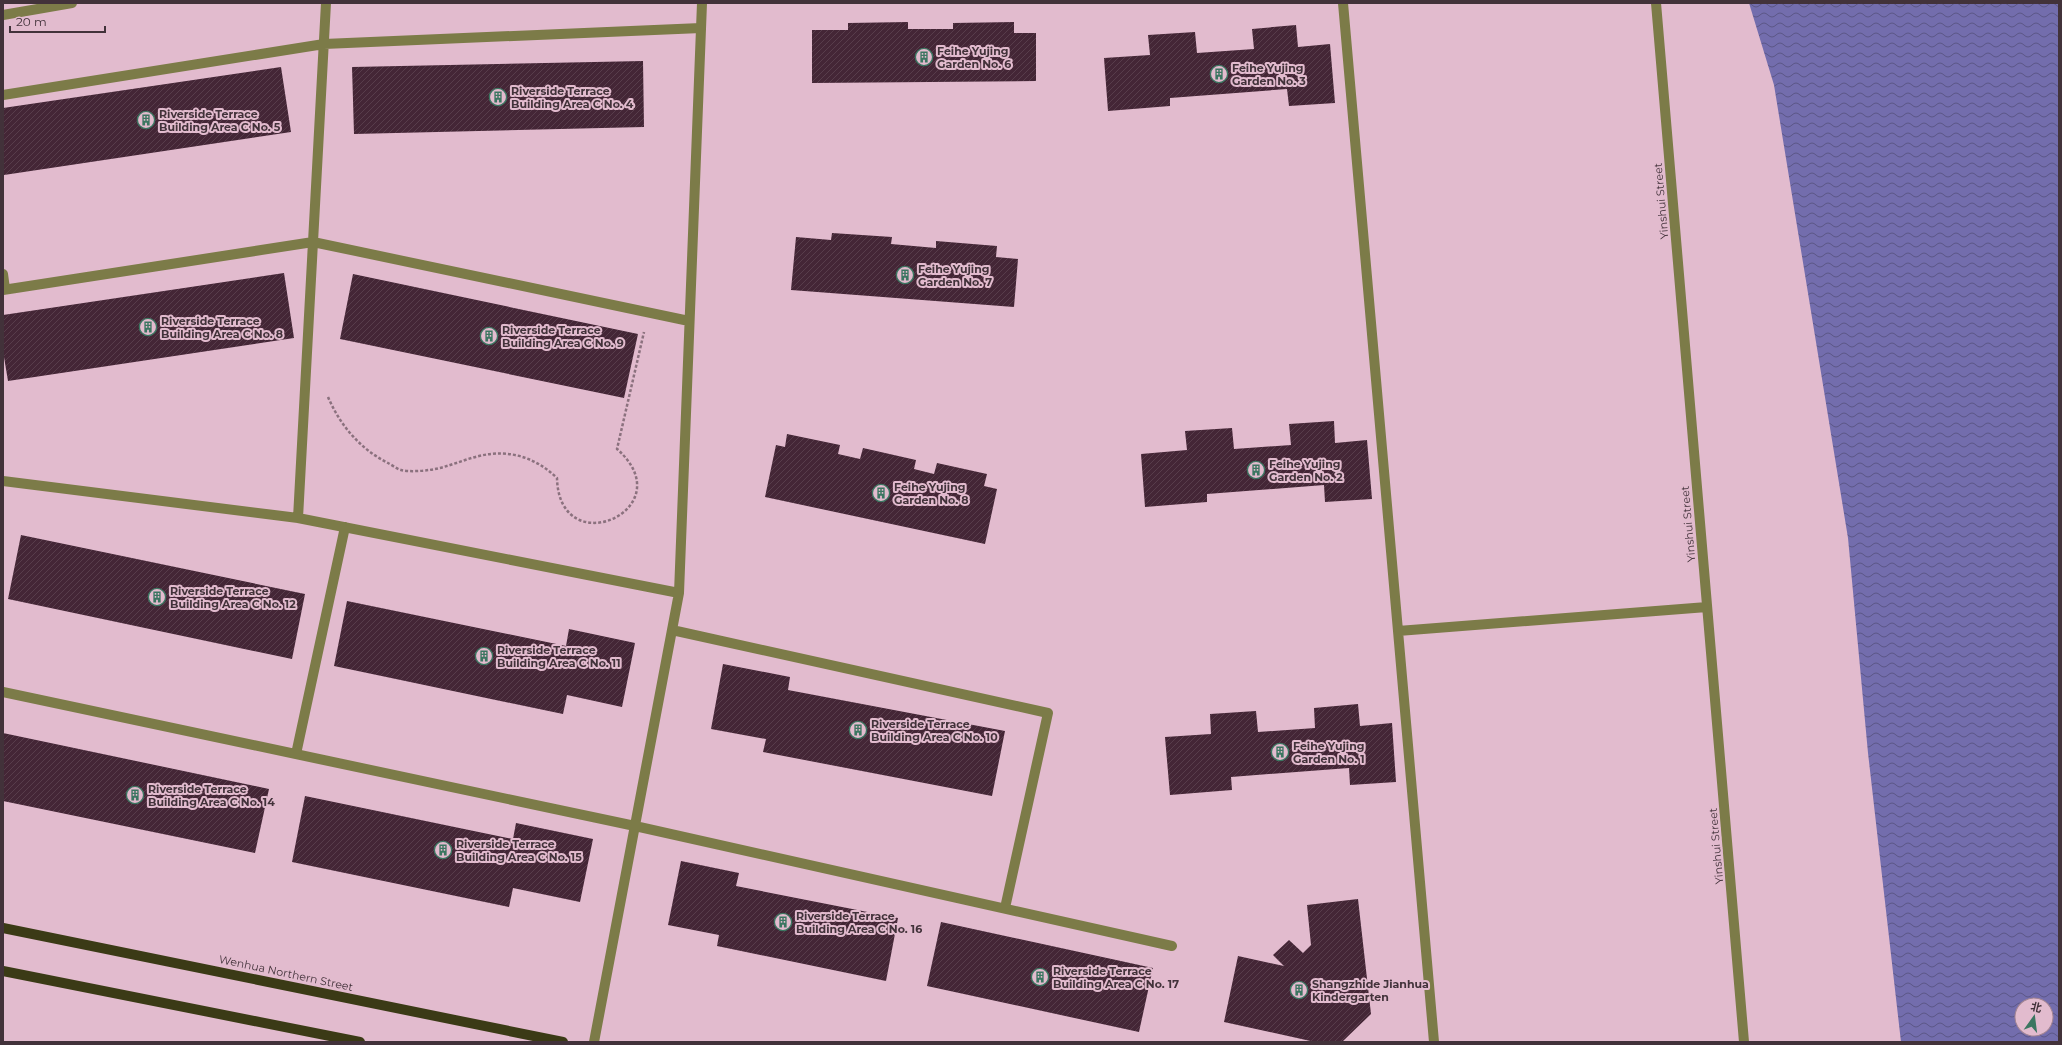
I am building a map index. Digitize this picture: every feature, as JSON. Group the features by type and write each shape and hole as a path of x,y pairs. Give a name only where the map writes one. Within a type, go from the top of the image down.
{"main road":[{"name":"Wenhua Northern Street","path":"3,928 563,1042"},
{"path":"3,971 360,1042"}],"street":[{"path":"3,15 72,3"},
{"path":"298,518 326,3"},
{"path":"594,1042 679,594 702,3"},
{"path":"1344,3 1434,1042"},
{"name":"Yinshui Street","path":"1656,3 1744,1042"},
{"path":"3,95 324,44 701,28"},
{"path":"3,274 4,289 313,242 690,321"},
{"path":"3,481 298,518 679,594"},
{"path":"296,754 345,528"},
{"path":"1398,631 1707,607"},
{"path":"672,630 1048,713 1005,908"},
{"path":"3,692 635,826 1172,946"}],"path":[{"path":"325,391 331,405 352,436 372,455 401,470 429,470 457,464 479,456 501,454 522,456 543,465 557,478 558,491 562,504 572,515 584,522 597,524 610,522 621,516 630,507 636,495 637,483 635,470 629,460 617,449 648,313"}],"water":[{"path":"1749,3 2059,3 2059,1042 1901,1042 1868,753 1848,538 1774,85"}],"building":[{"name":"Feihe Yujing Garden No. 6","path":"908,22 908,29 953,29 953,23 1014,22 1014,33 1036,33 1036,81 812,83 812,30 848,30 848,23"},
{"name":"Feihe Yujing Garden No. 3","path":"1296,25 1298,47 1330,44 1335,103 1289,106 1287,89 1170,98 1170,106 1108,111 1104,58 1150,55 1148,35 1195,32 1197,53 1254,49 1252,29"},
{"name":"Riverside Terrace Building Area C No. 4","path":"643,61 644,127 354,134 352,67"},
{"name":"Riverside Terrace Building Area C No. 5","path":"281,67 291,132 4,175 3,108"},
{"name":"Feihe Yujing Garden No. 7","path":"832,233 892,237 891,244 936,248 936,241 997,246 996,257 1018,259 1014,307 791,290 796,237 831,240"},
{"name":"Riverside Terrace Building Area C No. 8","path":"284,273 294,338 8,381 3,351 3,315"},
{"name":"Riverside Terrace Building Area C No. 9","path":"353,274 638,334 624,398 340,339"},
{"name":"Feihe Yujing Garden No. 2","path":"1334,421 1335,443 1367,440 1372,499 1325,502 1324,485 1207,494 1207,502 1145,507 1141,454 1187,450 1185,431 1232,428 1234,449 1291,445 1289,424"},
{"name":"Feihe Yujing Garden No. 8","path":"787,434 840,445 838,454 860,459 863,448 916,460 914,469 934,474 937,463 987,474 984,486 997,489 985,544 765,497 776,445 785,447"},
{"name":"Riverside Terrace Building Area C No. 12","path":"21,535 305,594 292,659 8,599"},
{"name":"Riverside Terrace Building Area C No. 11","path":"347,601 566,646 569,629 635,643 622,707 567,695 563,714 334,666"},
{"name":"Riverside Terrace Building Area C No. 10","path":"723,664 790,677 788,690 1005,731 992,796 763,752 766,739 711,729"},
{"name":"Feihe Yujing Garden No. 1","path":"1358,704 1360,726 1392,723 1396,782 1350,785 1349,768 1231,777 1232,790 1170,795 1165,737 1211,734 1210,714 1256,711 1258,732 1315,728 1314,708"},
{"name":"Riverside Terrace Building Area C No. 14","path":"3,733 269,789 255,853 3,801"},
{"name":"Riverside Terrace Building Area C No. 15","path":"305,796 513,839 516,823 593,839 580,902 513,888 509,907 292,862"},
{"name":"Riverside Terrace Building Area C No. 16","path":"681,861 739,873 736,886 898,918 886,981 717,946 719,935 668,925"},
{"name":"Shangzhide Jianhua Kindergarten","path":"1358,899 1371,1014 1342,1042 1315,1042 1224,1022 1238,956 1284,966 1273,955 1289,940 1303,953 1311,945 1307,905"},
{"name":"Riverside Terrace Building Area C No. 17","path":"941,922 1153,968 1139,1032 927,986"}],"place":[{"name":"Feihe Yujing Garden No. 6","path":"924,57"},
{"name":"Feihe Yujing Garden No. 3","path":"1219,74"},
{"name":"Riverside Terrace Building Area C No. 4","path":"498,97"},
{"name":"Riverside Terrace Building Area C No. 5","path":"146,120"},
{"name":"Feihe Yujing Garden No. 7","path":"905,275"},
{"name":"Riverside Terrace Building Area C No. 8","path":"148,327"},
{"name":"Riverside Terrace Building Area C No. 9","path":"489,336"},
{"name":"Feihe Yujing Garden No. 2","path":"1256,470"},
{"name":"Feihe Yujing Garden No. 8","path":"881,493"},
{"name":"Riverside Terrace Building Area C No. 12","path":"157,597"},
{"name":"Riverside Terrace Building Area C No. 11","path":"484,656"},
{"name":"Riverside Terrace Building Area C No. 10","path":"858,730"},
{"name":"Feihe Yujing Garden No. 1","path":"1280,752"},
{"name":"Riverside Terrace Building Area C No. 14","path":"135,795"},
{"name":"Riverside Terrace Building Area C No. 15","path":"443,850"},
{"name":"Riverside Terrace Building Area C No. 16","path":"783,922"},
{"name":"Riverside Terrace Building Area C No. 17","path":"1040,977"},
{"name":"Shangzhide Jianhua Kindergarten","path":"1299,990"}]}
